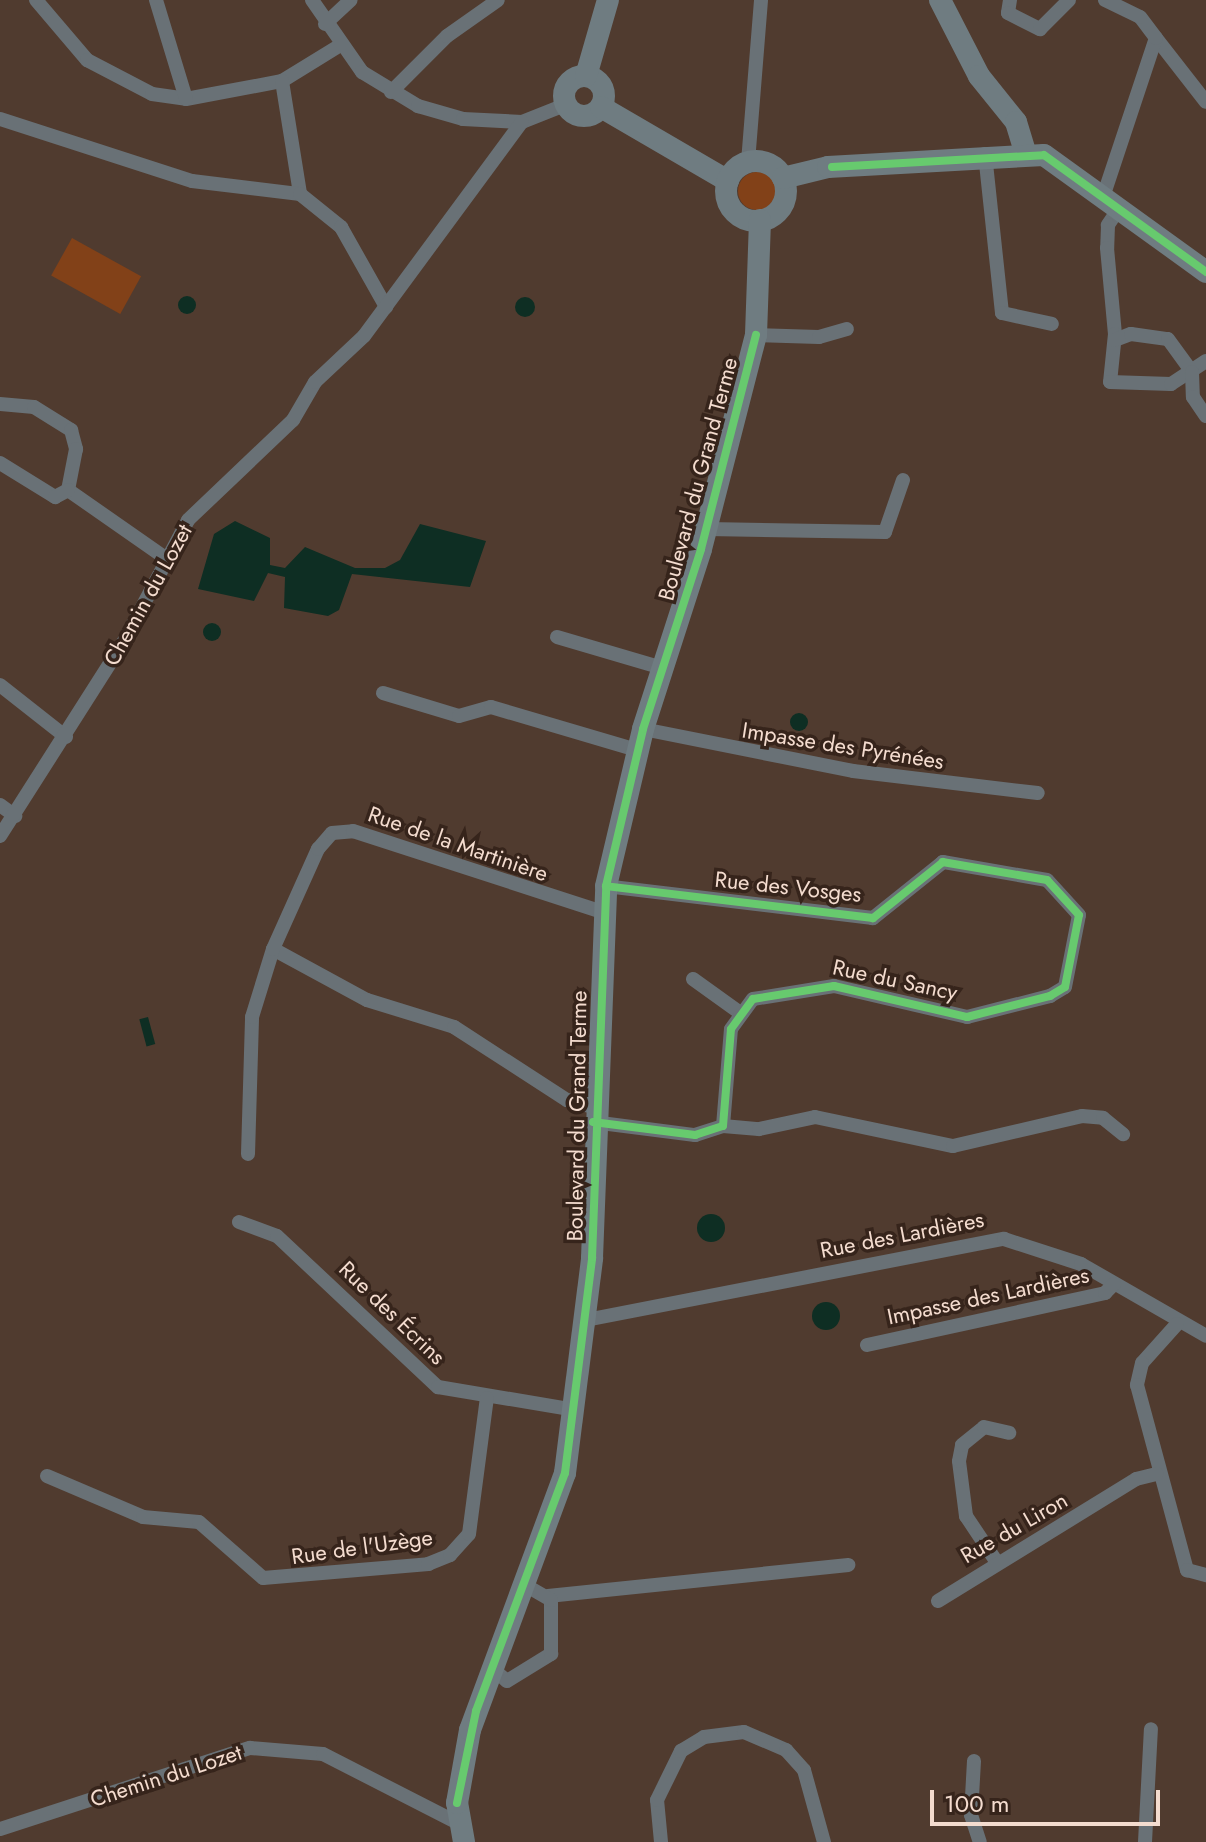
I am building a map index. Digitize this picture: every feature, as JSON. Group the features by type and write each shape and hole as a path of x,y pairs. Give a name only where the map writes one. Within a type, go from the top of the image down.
{"street":[{"path":"36,0 100,70 152,94 186,99 282,81 339,46"},
{"path":"156,0 186,99"},
{"path":"312,0 339,46 391,92 439,114 522,122 565,105"},
{"path":"325,24 351,0"},
{"path":"391,92 447,36 498,0"},
{"path":"586,76 608,0"},
{"path":"728,181 748,162 761,0"},
{"path":"940,0 979,76 1016,122 1025,151"},
{"path":"1010,0 1008,13 1040,29 1069,0"},
{"path":"1105,0 1140,17 1206,102"},
{"path":"1156,38 1108,225 1115,340 1108,374 1115,384 1171,384 1206,361"},
{"path":"565,105 567,84 586,76"},
{"path":"586,76 600,84 601,107"},
{"path":"282,81 300,194"},
{"path":"565,105 583,117 601,107"},
{"path":"601,107 728,181 736,213 760,220 779,210 783,178"},
{"path":"0,119 192,181 300,194 341,227 386,307"},
{"name":"Chemin du Lozet","path":"0,836 66,737 188,520 293,420 315,382 386,307 522,122"},
{"path":"783,178 811,169 1025,151 1056,160 1206,272"},
{"path":"985,154 1002,313 1052,324"},
{"path":"748,162 764,162 783,178"},
{"name":"Boulevard du Grand Terme","path":"463,1834 474,1753 497,1673 537,1591 576,1410 586,1320 593,1114 606,886 640,739 707,529 756,335 760,220"},
{"path":"756,335 819,337 847,329"},
{"path":"1115,340 1131,334 1168,339 1192,372 1193,397 1206,416"},
{"path":"0,404 34,407 71,430 76,449 68,490"},
{"path":"0,463 55,497 68,490"},
{"path":"707,529 885,532 903,480"},
{"path":"68,490 167,559"},
{"path":"557,637 662,668"},
{"path":"0,685 66,737"},
{"name":"Impasse des Pyrénées","path":"383,693 459,716 491,707 640,739 1038,793"},
{"path":"0,805 15,816"},
{"name":"Rue de la Martinière","path":"273,949 318,849 341,831 603,912"},
{"name":"Rue des Vosges","path":"606,886 873,918 943,862 1047,880 1074,901 1076,955"},
{"path":"248,1154 252,1017 273,949 367,1000 454,1027 593,1114 695,1135 723,1126 759,1129 815,1117 953,1146 1082,1116 1103,1118 1123,1134"},
{"name":"Rue du Sancy","path":"739,1012 753,999 812,985 967,1017 1050,996 1065,987 1076,955"},
{"path":"693,979 739,1012 723,1126"},
{"name":"Rue des Écrins","path":"239,1222 277,1236 438,1387 487,1398 576,1410"},
{"name":"Rue des Lardières","path":"586,1320 969,1241 1029,1245 1114,1284 1177,1324 1206,1336"},
{"name":"Impasse des Lardières","path":"867,1345 1105,1293 1114,1284"},
{"path":"1177,1324 1138,1372 1156,1474 1187,1570 1206,1575"},
{"name":"Rue de l'Uzège","path":"47,1476 143,1517 199,1522 263,1578 428,1564 450,1555 469,1534 487,1398"},
{"path":"996,1561 966,1516 959,1461 962,1445 984,1427 996,1424 1009,1433"},
{"name":"Rue du Liron","path":"938,1601 996,1561 1038,1544 1136,1479 1156,1474"},
{"path":"497,1673 515,1679 551,1654 537,1591 848,1565"},
{"path":"1145,1842 1151,1729"},
{"path":"661,1842 657,1800 681,1751 704,1737 744,1732 786,1750 804,1770 824,1842"},
{"name":"Chemin du Lozet","path":"0,1829 250,1748 323,1754 463,1834"},
{"path":"974,1761 971,1815 980,1842"}],"shaded area":[{"path":"757,172 771,177 776,191 771,205 757,210 743,205 738,191 743,177"},
{"path":"72,238 141,276 120,314 51,276"},
{"path":"187,296 196,305 187,314 178,305"},
{"path":"525,297 532,300 535,307 532,314 525,317 518,314 515,307 518,300"},
{"path":"235,521 270,538 270,565 285,568 305,547 355,568 385,568 400,560 420,524 486,541 470,587 352,574 339,610 328,616 284,608 285,577 268,573 254,601 198,589 214,534"},
{"path":"212,623 221,632 212,641 203,632"},
{"path":"795,713 803,713 808,722 806,729 795,731 790,726 790,718"},
{"path":"148,1017 155,1044 147,1046 139,1019"},
{"path":"711,1214 721,1218 725,1228 721,1238 711,1242 701,1238 697,1228 701,1218"},
{"path":"826,1302 836,1306 840,1316 836,1326 826,1330 816,1326 812,1316 816,1306"}],"cycle path":[{"path":"832,167 1044,155 1206,272"},
{"path":"457,1803 476,1711 565,1473 592,1258 606,886 643,729 701,549 756,335"},
{"path":"593,1122 695,1135 723,1126 731,1029 753,999 834,986 967,1017 1050,996 1065,987 1079,915 1047,880 943,862 873,918 606,886"}]}
